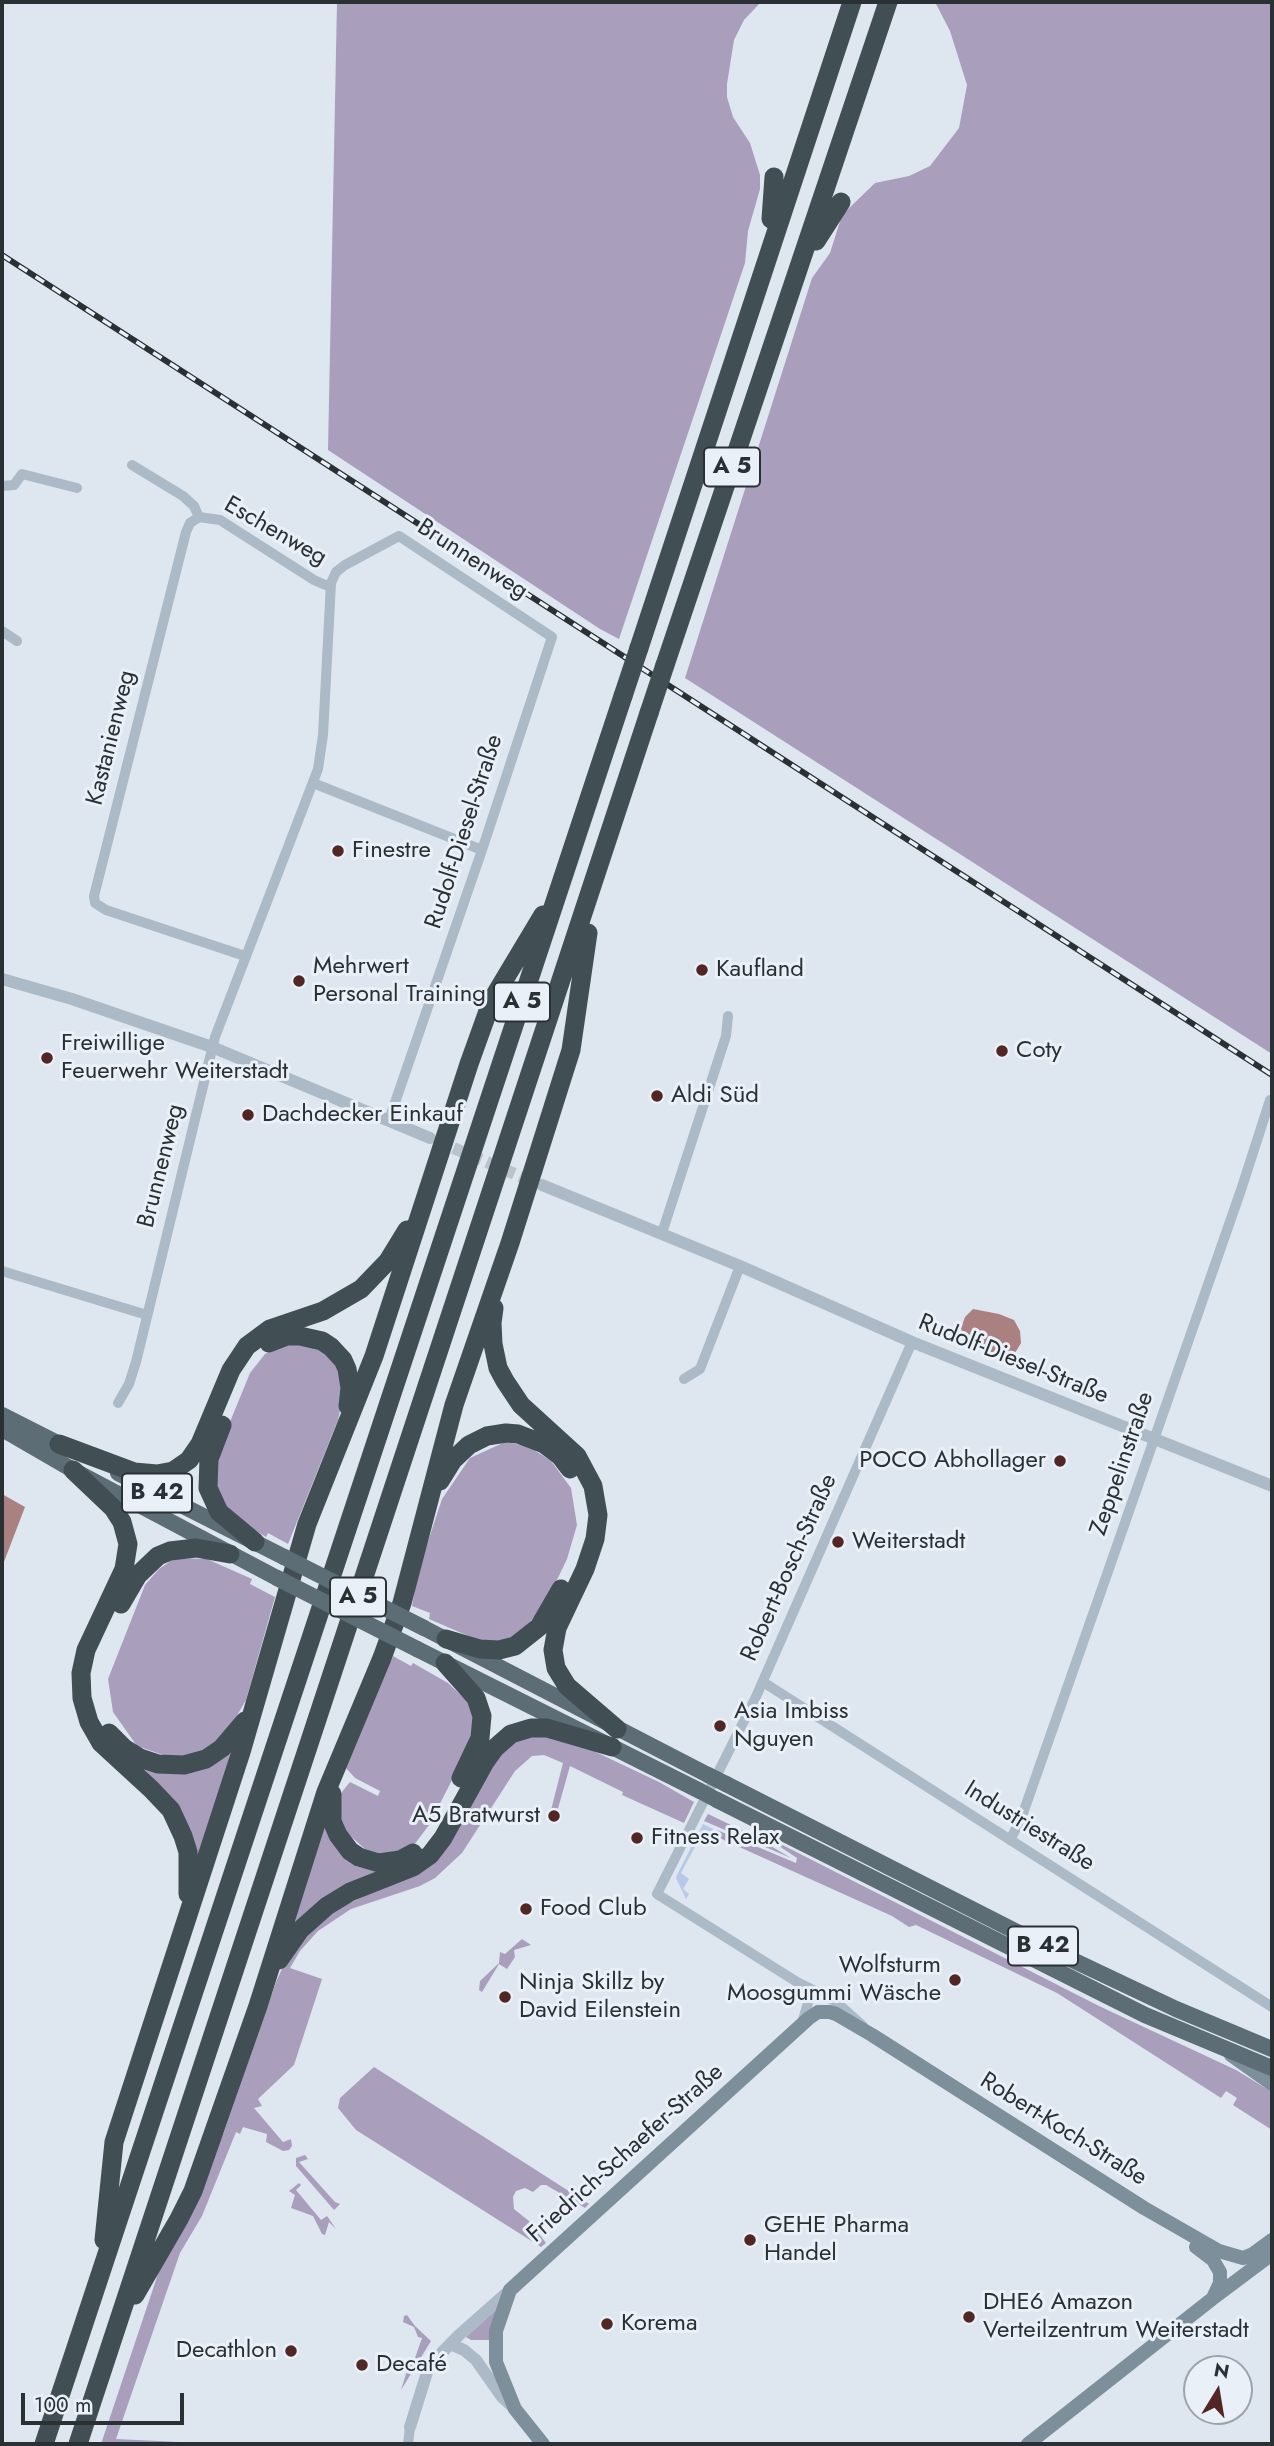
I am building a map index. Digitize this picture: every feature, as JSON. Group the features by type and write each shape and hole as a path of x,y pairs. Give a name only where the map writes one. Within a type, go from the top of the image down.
{"highway":[{"name":"A 5","path":"44,2444 852,2"},
{"name":"A 5","path":"78,2444 649,713 888,2"},
{"path":"760,278 774,199 774,177"},
{"path":"799,269 841,202"},
{"name":"A 5","path":"424,1517 462,1379 510,1243 571,1050 597,876"},
{"path":"101,2269 114,2142 256,1702 307,1524 374,1356 492,1000 561,884"},
{"path":"59,1444 142,1474 164,1473 189,1460 200,1444 231,1370 247,1346 270,1329 323,1311 361,1289 376,1275 398,1246 433,1175"},
{"name":"A 5","path":"510,1243 492,1324 498,1368 521,1405 577,1456 593,1486 597,1503 597,1526 590,1554 562,1616 553,1650 556,1668 614,1738"},
{"path":"255,1542 219,1512 208,1488 208,1468 212,1449 246,1368 255,1354 276,1339 287,1336 311,1337 331,1347 343,1360 349,1379 350,1397 333,1457"},
{"path":"120,2319 153,2266 193,2191 258,2006 326,1791 402,1603 424,1517 446,1470 469,1445 497,1434 518,1434 544,1444 574,1475 583,1498 585,1522 581,1546 551,1609 539,1627 516,1646 499,1650 446,1639"},
{"path":"73,1470 113,1508 122,1522 128,1544 124,1569 86,1650 81,1673 82,1698 89,1722 101,1743 171,1810 183,1836 188,1852 189,1883 180,1940"},
{"path":"230,1554 196,1548 170,1551 158,1556 138,1575 108,1628 98,1653 92,1675 93,1698 100,1719 111,1736 124,1748 140,1758 158,1764 184,1765 206,1759 222,1748 242,1726 256,1702"},
{"path":"348,1740 331,1794 330,1812 334,1828 343,1843 359,1857 379,1863 400,1860 420,1847 432,1832 480,1738 482,1716 476,1698 445,1663"},
{"path":"258,2006 287,1948 313,1917 350,1892 406,1871 430,1855 443,1838 485,1762 502,1741 520,1730 537,1727 614,1738"}],"main road":[{"name":"B 42","path":"2,1415 446,1639 700,1791 1049,1969 1145,2015 1272,2068"},
{"name":"B 42","path":"2,1429 230,1554 445,1663 614,1738 708,1775 1062,1955 1176,2009 1272,2049"},
{"name":"Robert-Koch-Straße","path":"802,2023 818,2012 830,2012 872,2035 1144,2208 1212,2248 1234,2257 1248,2257 1272,2240"},
{"name":"Friedrich-Schaefer-Straße","path":"510,2290 802,2023"},
{"path":"1218,2047 1272,2084"},
{"path":"1144,2208 1217,2264 1221,2278 1212,2299"},
{"path":"1028,2444 1272,2254"},
{"path":"510,2290 498,2320 495,2353 498,2370 515,2409 543,2444"}],"street":[{"path":"132,465 183,496 196,509 199,517"},
{"path":"2,486 14,485 22,474 77,488"},
{"name":"Eschenweg","path":"199,517 220,520 314,580 330,587"},
{"name":"Kastanienweg","path":"199,517 190,523 186,532 93,896 95,903 102,908 245,956"},
{"name":"Brunnenweg","path":"118,1403 133,1374 212,1047 320,761 330,587 336,572 399,536 552,637"},
{"path":"2,631 17,640"},
{"name":"Rudolf-Diesel-Straße","path":"390,1120 552,637"},
{"path":"313,783 482,849"},
{"path":"2,979 72,999 212,1047 430,1138"},
{"path":"662,1233 726,1036 728,1016"},
{"name":"Zeppelinstraße","path":"1010,1840 1022,1815 1270,1100"},
{"name":"Rudolf-Diesel-Straße","path":"542,1185 740,1266 912,1342 1272,1486"},
{"path":"684,1379 700,1369 740,1266"},
{"path":"2,1272 147,1315"},
{"name":"Robert-Bosch-Straße","path":"701,1808 763,1682 912,1342"},
{"name":"Industriestraße","path":"763,1682 1272,2007"},
{"name":"Robert-Koch-Straße","path":"701,1808 657,1894 797,1982 835,2001 872,2035"},
{"path":"797,1982 808,2003 802,2023"},
{"name":"Friedrich-Schaefer-Straße","path":"410,2427 427,2370 450,2344 510,2290"},
{"path":"450,2344 464,2350 475,2360 502,2397 515,2409"},
{"path":"408,2444 410,2427"}],"shaded area":[{"path":"337,2 761,2 744,20 734,40 727,84 727,97 733,117 750,143 760,175 760,189 748,231 745,263 619,639 328,450"},
{"path":"935,2 1272,2 1272,1054 685,678 812,278 830,253 842,215 875,183 909,176 930,166 959,128 967,85 950,31"},
{"path":"973,1309 1014,1320 1020,1331 1021,1343 1015,1353 1006,1357 995,1356 970,1346 963,1339 961,1328 965,1317"},
{"path":"301,1342 326,1352 337,1363 344,1393 338,1420 288,1544 268,1533 266,1537 233,1517 215,1491 216,1456 250,1373 265,1354 282,1344"},
{"path":"505,1442 528,1446 551,1461 571,1488 577,1525 567,1559 545,1605 517,1637 501,1642 480,1641 429,1619 430,1613 412,1606 418,1572 442,1499 470,1458"},
{"path":"2,1494 25,1507 2,1567"},
{"path":"175,1558 207,1559 252,1579 250,1584 275,1597 246,1700 231,1726 213,1746 191,1756 166,1756 137,1746 113,1712 108,1679 145,1585 159,1569"},
{"path":"393,1656 411,1666 413,1663 448,1683 470,1704 475,1723 471,1743 429,1825 414,1845 401,1853 382,1854 365,1849 347,1833 340,1815 341,1793 350,1782 378,1796 380,1791 355,1778 346,1768"},
{"path":"522,1736 564,1737 659,1782 694,1802 684,1823 622,1795 623,1792 570,1766 557,1812 551,1810 563,1763 544,1755 532,1756 515,1771 462,1853 435,1878 420,1886 351,1909 318,1931 300,1951 290,1968 322,1979 294,2065 258,2099 262,2106 254,2108 283,2142 291,2139 292,2146 283,2151 266,2142 267,2134 243,2127 240,2134 236,2132 202,2216 180,2253 116,2439 222,2444 101,2444 159,2271 224,2132 286,1960 329,1912 412,1875 499,1755"},
{"path":"232,1752 197,1858 140,1766 206,1765"},
{"path":"708,1814 754,1836 791,1858 704,1821"},
{"path":"325,1817 380,1869 285,1941"},
{"path":"717,1830 796,1863 797,1858 759,1833 1099,2006 1236,2070 1272,2092 1272,2130 1233,2105 1237,2098 1226,2091 1221,2098 1057,1993 916,1925 909,1927 892,1916 715,1836"},
{"path":"522,1939 531,1945 514,1950 515,1957 507,1969 499,1964 482,1992 479,1990 480,1981 499,1963 500,1952 505,1954"},
{"path":"374,2067 589,2204 585,2208 546,2185 541,2185 533,2192 525,2188 516,2191 513,2197 514,2209 529,2221 546,2243 541,2247 356,2130 338,2108 340,2098"},
{"path":"305,2155 308,2159 299,2162 335,2202 340,2204 334,2210 296,2166 296,2158"},
{"path":"299,2183 301,2185 296,2190 321,2220 327,2216 336,2229 329,2222 325,2235 322,2234 313,2216 291,2208 295,2195 289,2191"},
{"path":"496,2310 491,2340 471,2340 466,2337"},
{"path":"407,2315 431,2341 401,2390 411,2358 415,2358 422,2338 418,2337 414,2327 403,2322 404,2316"}],"sand":[{"path":"703,1824 713,1829 711,1834 703,1832 681,1873 689,1879 683,1889 689,1894 686,1899 676,1878"}],"tunnel":[{"path":"437,1141 536,1183"}],"railway":[{"path":"2,255 1272,1075"}],"place":[{"name":"Finestre","path":"338,851"},
{"name":"Kaufland","path":"702,970"},
{"name":"Mehrwert Personal Training","path":"299,981"},
{"name":"Coty","path":"1002,1051"},
{"name":"Freiwillige Feuerwehr Weiterstadt","path":"47,1058"},
{"name":"Aldi Süd","path":"657,1096"},
{"name":"Dachdecker Einkauf","path":"248,1115"},
{"name":"POCO Abhollager","path":"1060,1461"},
{"name":"Weiterstadt","path":"838,1542"},
{"name":"Asia Imbiss Nguyen","path":"720,1726"},
{"name":"A5 Bratwurst","path":"554,1816"},
{"name":"Fitness Relax","path":"637,1838"},
{"name":"Food Club","path":"526,1909"},
{"name":"Wolfsturm Moosgummi Wäsche","path":"955,1980"},
{"name":"Ninja Skillz by David Eilenstein","path":"505,1997"},
{"name":"GEHE Pharma Handel","path":"750,2240"},
{"name":"DHE6 Amazon Verteilzentrum Weiterstadt","path":"969,2317"},
{"name":"Korema","path":"607,2324"},
{"name":"Decathlon","path":"291,2351"},
{"name":"Decafé","path":"362,2365"}]}
